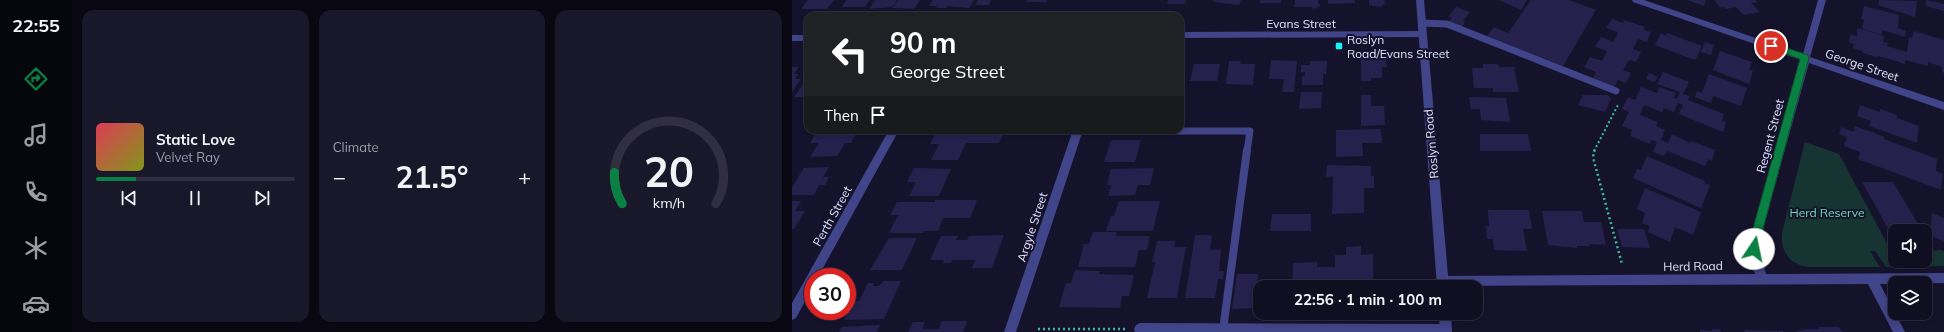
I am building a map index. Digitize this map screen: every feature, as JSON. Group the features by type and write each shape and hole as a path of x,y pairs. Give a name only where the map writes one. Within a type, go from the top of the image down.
{"street":[{"name":"Roslyn Road","path":"1420,0 1442,280"},
{"name":"George Street","path":"1636,0 1944,106"},
{"name":"Regent Street","path":"1762,279 1754,249 1759,225 1822,0"},
{"name":"Evans Street","path":"1184,35 1423,34"},
{"path":"792,38 804,38"},
{"name":"Perth Street","path":"792,314 892,134"},
{"name":"Argyle Street","path":"1010,332 1076,134"},
{"name":"Herd Road","path":"1483,283 1626,280 1944,278"},
{"path":"1872,279 1899,332"},
{"path":"1140,329 1446,331 1445,320"}],"lane":[{"path":"1422,23 1447,24 1616,91"},
{"path":"1184,130 1250,130 1223,330"}],"path":[{"path":"1616,91 1619,97 1619,104 1593,153 1626,280"},
{"path":"1038,329 1140,329"}],"green space":[{"name":"Herd Reserve","path":"1805,142 1839,154 1888,245 1888,267 1886,267 1875,251 1870,251 1880,267 1808,267 1801,265 1791,260 1784,251 1782,233"},
{"name":"Herd Reserve","path":"1942,250 1944,252 1944,266 1932,266 1932,251"}],"building":[{"path":"808,0 834,0 827,9 801,9"},
{"path":"846,0 870,0 865,7 842,7"},
{"path":"875,0 897,0 892,7 869,9"},
{"path":"898,0 920,0 914,9 892,8"},
{"path":"933,0 974,0 969,8 948,6 946,8 936,8 937,6 929,6"},
{"path":"978,0 991,0 989,5 975,5"},
{"path":"1027,0 1047,0 1046,2 1026,2"},
{"path":"1168,0 1186,0 1185,4 1167,4"},
{"path":"1214,0 1241,0 1239,5 1213,2"},
{"path":"1260,0 1281,0 1281,3 1260,3"},
{"path":"1295,0 1318,0 1318,3 1321,5 1314,9 1312,7 1294,7"},
{"path":"1328,0 1355,0 1355,3 1328,4"},
{"path":"1369,0 1384,0 1385,4 1381,7 1369,5"},
{"path":"1499,0 1527,0 1521,10"},
{"path":"1531,0 1569,0 1596,10 1563,66 1487,36 1494,27 1508,33"},
{"path":"1687,0 1706,0 1704,6"},
{"path":"1714,0 1755,0 1757,2 1751,3 1760,12 1744,15 1736,7 1726,9 1724,7 1721,8"},
{"path":"1879,0 1917,1 1915,17 1878,5"},
{"path":"1926,0 1944,4 1944,11 1926,6"},
{"path":"1864,6 1899,15 1898,28 1906,31 1905,37 1882,30 1882,35 1862,29 1864,20 1861,19"},
{"path":"1456,7 1470,12 1463,21 1465,22 1462,27 1449,22 1452,18 1448,17"},
{"path":"1612,19 1623,23 1624,20 1645,27 1644,30 1651,32 1647,42 1638,39 1633,49 1641,52 1636,62 1629,60 1623,70 1631,73 1626,83 1618,80 1614,87 1593,78 1596,72 1584,67 1590,57 1602,61 1607,51 1595,47 1601,37 1613,42 1616,38 1618,32 1606,28"},
{"path":"1857,28 1884,36 1883,42 1888,43 1887,46 1907,52 1909,37 1912,38 1914,31 1944,40 1944,73 1942,72 1942,67 1928,62 1928,66 1905,60 1905,64 1863,53 1862,51 1853,48 1854,44 1849,42 1850,34 1857,36"},
{"path":"1661,33 1666,36 1667,33 1702,46 1695,60 1655,45"},
{"path":"1705,42 1714,45 1711,55 1701,52"},
{"path":"1720,51 1752,62 1749,70 1753,71 1749,84 1713,70"},
{"path":"1361,58 1386,58 1387,67 1382,67 1382,78 1371,78 1371,81 1361,81"},
{"path":"1271,60 1297,61 1294,92 1282,92 1284,79 1269,79"},
{"path":"1229,61 1241,61 1240,64 1255,64 1253,85 1226,84"},
{"path":"1310,61 1327,61 1326,74 1323,74 1323,85 1302,85 1302,77 1305,76 1305,72 1301,72 1301,65 1310,65"},
{"path":"1194,64 1220,64 1217,81 1190,81"},
{"path":"1483,64 1498,64 1499,67 1514,67 1519,92 1493,92 1493,88 1474,88 1472,68 1483,68"},
{"path":"792,67 799,67 794,74 798,74 795,79 801,79 792,92"},
{"path":"1663,72 1689,82 1683,94 1690,96 1688,100 1724,114 1722,121 1726,122 1723,132 1679,114 1683,105 1678,103 1674,112 1664,108 1662,112 1644,105 1640,115 1658,122 1656,126 1665,130 1661,140 1668,143 1672,134 1690,143 1691,141 1715,150 1712,161 1708,159 1705,166 1667,151 1664,156 1653,152 1657,142 1651,140 1650,144 1630,136 1632,130 1622,126 1629,112 1622,109 1628,97 1635,100 1641,87 1657,93 1659,87 1676,93 1674,98 1677,99 1680,92 1657,84"},
{"path":"1649,73 1658,77 1655,82 1646,79"},
{"path":"1709,74 1747,88 1741,106 1713,96 1711,103 1695,97 1697,91 1702,93"},
{"path":"804,83 804,97 794,97"},
{"path":"1301,92 1322,92 1321,108 1299,109"},
{"path":"1361,95 1371,95 1371,106 1384,106 1385,125 1361,126"},
{"path":"1583,95 1608,95 1611,99 1605,112 1578,105"},
{"path":"1469,97 1506,98 1510,122 1481,120 1480,109 1471,109"},
{"path":"1860,105 1880,112 1880,109 1897,115 1897,118 1919,126 1917,143 1869,126 1871,121 1857,116"},
{"path":"1855,126 1885,137 1884,139 1937,159 1936,171 1943,174 1941,190 1858,159 1860,152 1844,146 1847,137 1839,134 1841,127 1854,132"},
{"path":"1381,129 1382,143 1362,143 1363,156 1336,157 1336,130"},
{"path":"815,134 856,134 851,143 845,143 837,156 810,157 819,143 810,143"},
{"path":"935,134 1003,134 999,143 966,143 958,160 931,160 939,144 930,144"},
{"path":"1480,134 1528,134 1531,151 1480,151"},
{"path":"1111,140 1141,140 1135,162 1104,162"},
{"path":"1647,156 1705,181 1704,183 1710,185 1701,208 1633,178 1637,169 1641,170"},
{"path":"1327,165 1371,166 1371,176 1374,176 1374,188 1364,188 1364,213 1332,214 1333,176 1326,177"},
{"path":"829,167 823,177 829,177 825,185 819,185 814,195 792,195 792,187 804,168"},
{"path":"914,168 951,169 939,196 909,196 916,182 907,182"},
{"path":"1154,168 1150,185 1138,185 1135,195 1108,196 1111,185 1107,185 1111,169"},
{"path":"1862,182 1893,182 1918,224 1888,224 1888,228"},
{"path":"1645,188 1701,212 1693,235 1675,227 1670,242 1648,232 1650,226 1642,223 1645,213 1637,209"},
{"path":"935,200 977,200 970,218 943,218 938,231 924,231 923,233 889,233 898,215 890,215 897,202 935,202"},
{"path":"792,201 801,201 795,211 805,211 794,229 792,229"},
{"path":"1119,201 1160,201 1153,231 1106,231 1111,216 1114,216"},
{"path":"1488,210 1529,210 1532,229 1523,229 1527,251 1494,250 1493,239 1487,239 1486,226 1489,226"},
{"path":"1542,211 1582,211 1584,222 1601,222 1606,245 1589,244 1590,246 1577,246 1577,248 1548,245"},
{"path":"1932,213 1944,218 1944,241 1932,237"},
{"path":"1272,214 1311,214 1311,231 1270,231"},
{"path":"1617,229 1644,229 1650,248 1622,247"},
{"path":"1093,232 1117,232 1116,236 1150,236 1147,250 1139,250 1135,267 1078,267 1084,244 1089,244"},
{"path":"1004,235 992,268 972,268 975,260 952,260 951,263 943,263 944,260 930,260 941,236 958,236 956,240 967,240 969,236"},
{"path":"1195,235 1212,235 1210,250 1221,249 1219,271 1224,271 1223,279 1218,279 1215,298 1185,298"},
{"path":"889,238 917,238 902,270 870,270"},
{"path":"1157,241 1175,241 1174,247 1186,247 1177,298 1147,298 1155,262 1152,262"},
{"path":"1361,246 1361,255 1373,254 1373,280 1292,280 1293,263 1317,262 1317,267 1335,267 1335,255 1346,255 1346,247"},
{"path":"1075,270 1100,271 1099,274 1134,275 1129,296 1122,296 1120,308 1059,307 1066,283 1071,283"},
{"path":"1237,274 1258,274 1257,280 1253,280 1253,308 1232,309"},
{"path":"884,281 901,281 884,319 856,320 856,301 859,301 868,283 874,283 873,286 879,286"},
{"path":"942,321 967,321 963,332 908,332 913,322 925,322 922,329 939,329"},
{"path":"880,325 877,332 839,332 842,327"},
{"path":"1819,327 1838,327 1843,332 1795,332 1806,329 1819,329"},
{"path":"1712,329 1720,329 1721,332 1700,332 1700,330 1712,331"},
{"path":"1744,330 1783,331 1783,332 1745,332"}],"place":[{"name":"Roslyn Road/Evans Street","path":"1339,46"}],"route":[{"path":"1754,249 1759,225 1805,58 1771,46"}]}
